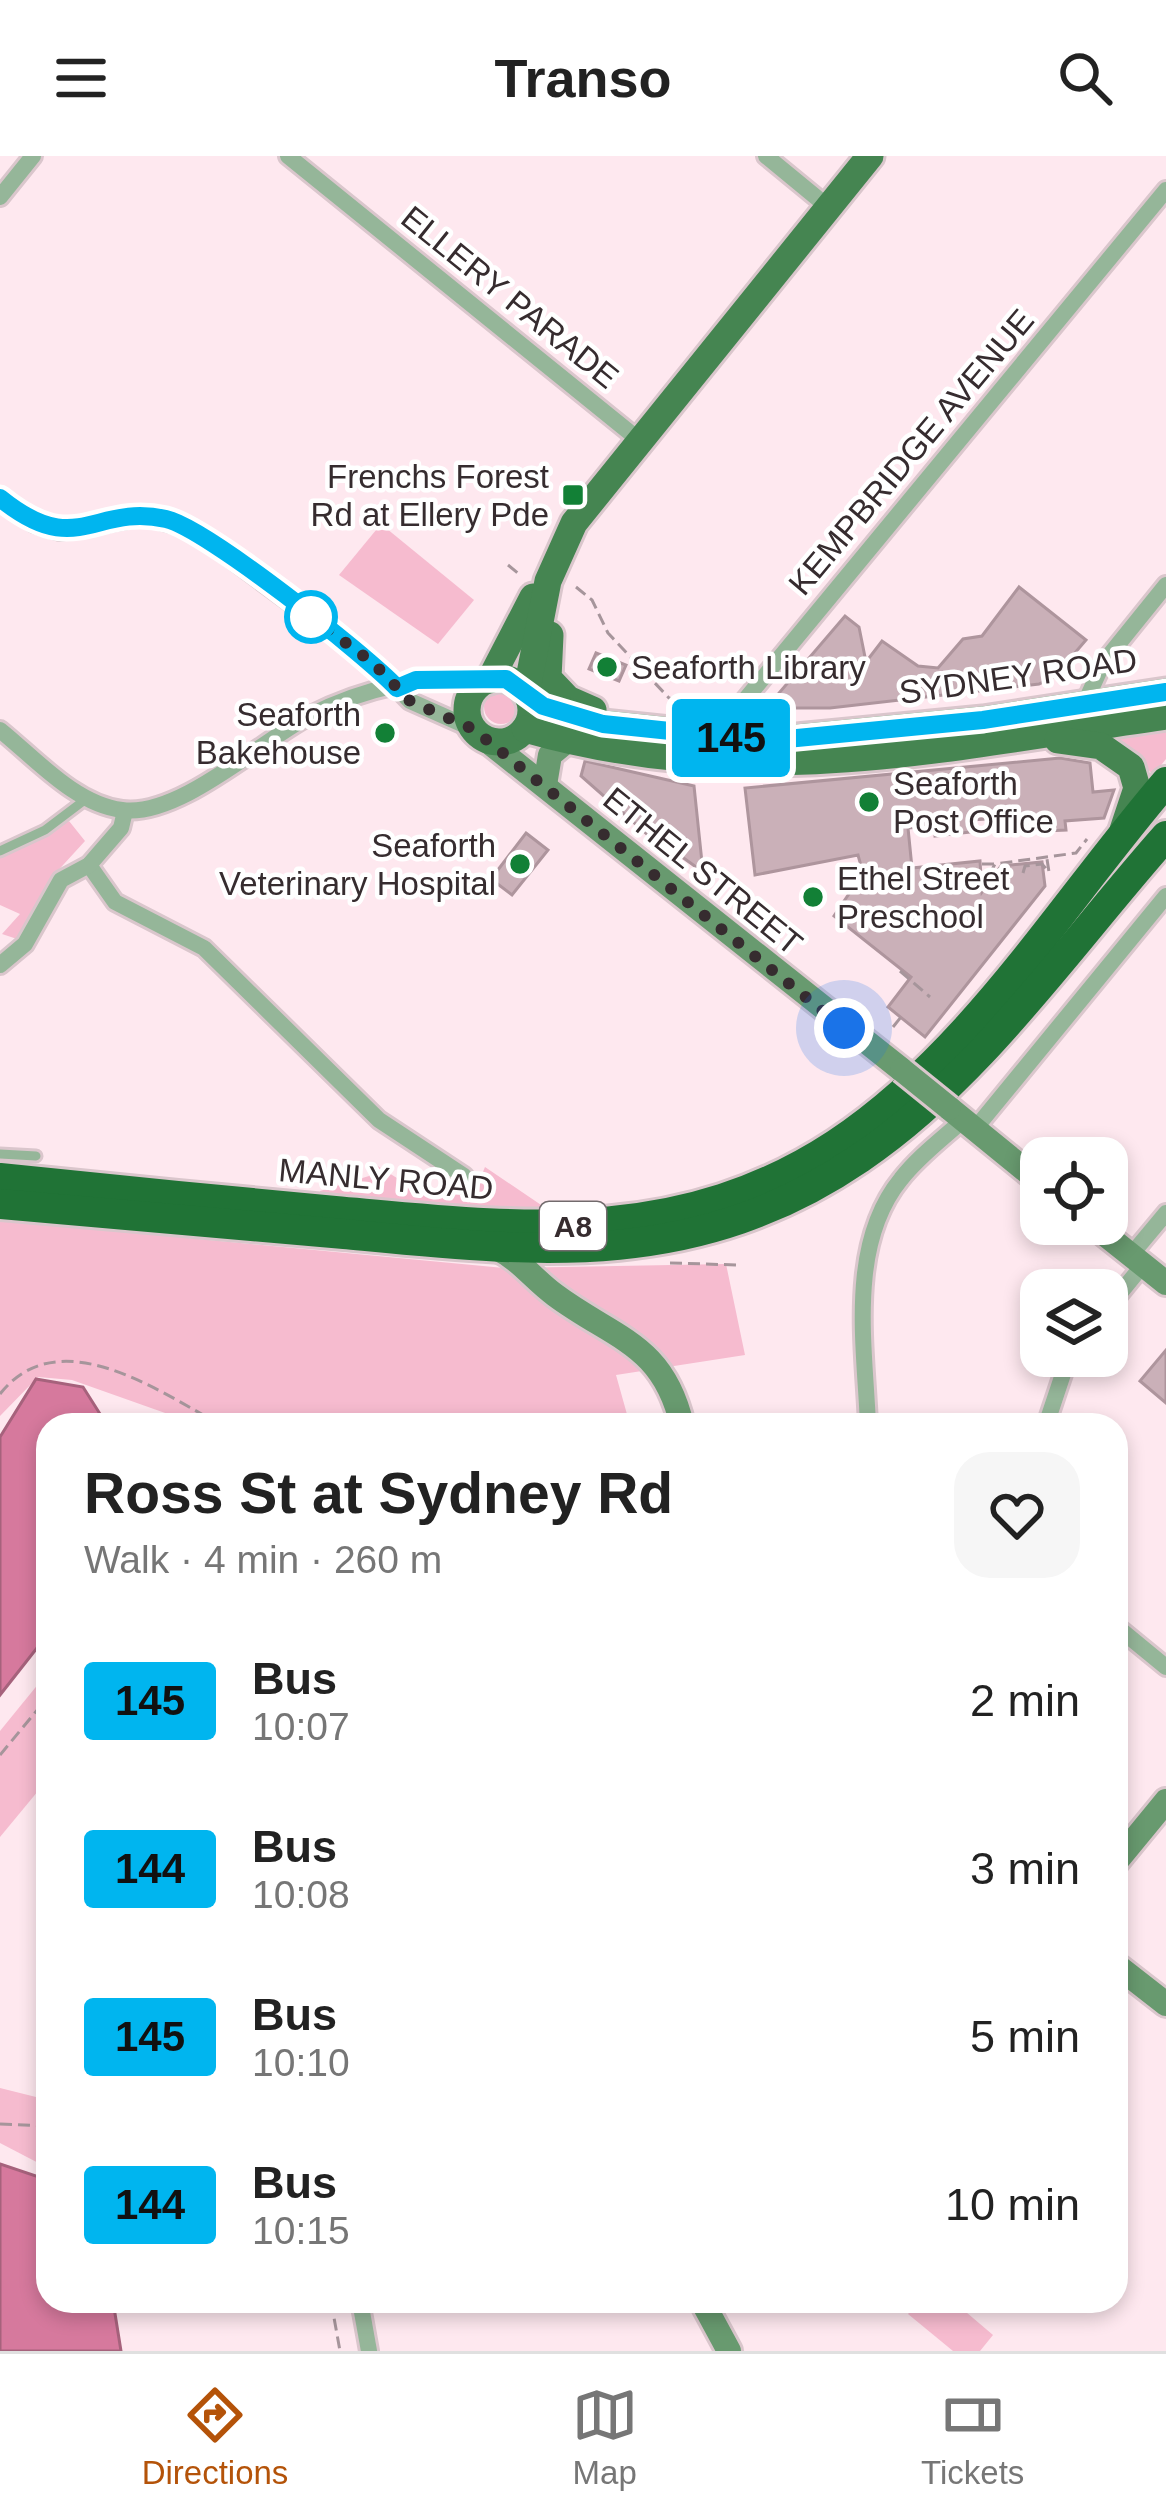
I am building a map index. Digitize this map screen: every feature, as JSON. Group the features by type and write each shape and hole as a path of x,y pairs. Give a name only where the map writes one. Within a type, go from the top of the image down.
{"highway":[{"name":"MANLY ROAD","path":"0,1178 508,1226 623,1224 691,1209 787,1172 838,1143 884,1106 965,1028 1166,782"},
{"name":"MANLY ROAD","path":"0,1204 572,1251 637,1247 744,1220 801,1195 860,1159 964,1066 1166,836"}],"main road":[{"path":"557,588 532,598 489,680 468,703 479,734 506,742 524,730 527,695 557,588 574,523 870,156"},
{"path":"557,588 548,678 568,699 615,722"},
{"path":"489,680 510,681 527,695"},
{"name":"SYDNEY ROAD","path":"524,730 568,740 842,761 1034,736 1081,716 1166,692"},
{"name":"SYDNEY ROAD","path":"527,695 559,712 732,752 879,732 1081,716 1166,716"},
{"path":"1034,736 1101,746 1125,759 1137,788 1122,834"}],"street":[{"path":"0,197 33,156"},
{"name":"ELLERY PARADE","path":"288,156 639,440"},
{"path":"766,156 828,207"},
{"name":"KEMPBRIDGE AVENUE","path":"732,752 739,707 1166,190"},
{"path":"0,498 34,523 60,531 145,516 190,528 373,663 410,701 479,734"},
{"path":"1081,716 1102,663 1166,585"},
{"path":"0,730 86,799 125,811 175,799 311,715 416,680 489,680"},
{"name":"ETHEL STREET","path":"524,730 530,755 547,783"},
{"name":"ETHEL STREET","path":"479,734 547,783 1020,1166"},
{"path":"547,783 550,755 568,740"},
{"path":"0,965 25,944 61,880 89,865 121,828 125,811"},
{"path":"89,865 115,902 204,948 379,1120 464,1175"},
{"path":"868,1413 865,1275 877,1221 899,1180 962,1120 1166,896"},
{"path":"1128,1275 1166,1213"},
{"path":"1118,1245 1166,1283"},
{"path":"496,1248 519,1260 553,1293 645,1351 670,1388 678,1413"},
{"path":"553,1293 553,1268 572,1251"},
{"path":"1050,1413 1062,1377"},
{"path":"1128,1636 1166,1667"},
{"path":"1128,1847 1166,1801"},
{"path":"1128,1974 1166,2004"},
{"path":"363,2313 370,2351"},
{"path":"708,2313 729,2351"}],"lane":[{"path":"0,851 56,823 86,799"},
{"path":"0,1154 36,1156"}],"path":[{"path":"508,566 519,574"},
{"path":"557,588 592,600 608,633 669,698 705,705 710,712"},
{"path":"982,863 1076,853 1089,836"},
{"path":"1022,873 1025,866 1042,864 1049,872 1047,857"},
{"path":"989,874 995,864"},
{"path":"900,971 930,997"},
{"path":"892,1027 901,1017"},
{"path":"668,1263 739,1265"},
{"path":"0,1394 30,1364 71,1358 118,1373 197,1413"},
{"path":"0,1755 36,1712"},
{"path":"0,2124 36,2126"},
{"path":"333,2313 340,2351"}],"shaded area":[{"path":"381,524 474,600 438,644 339,575"},
{"path":"501,690 513,695 518,707 513,719 501,724 489,719 484,707 489,695"},
{"path":"1166,726 1166,759 1153,775 1131,750 1103,735"},
{"path":"69,821 85,841 53,876 17,939 2,934 20,914 0,905 0,858"},
{"path":"376,1165 405,1183 438,1189 449,1182 465,1191 477,1186 485,1167 550,1211 525,1215 320,1196 320,1191 369,1176"},
{"path":"0,1220 504,1268 726,1264 745,1355 616,1375 627,1413 165,1413 72,1380 38,1377 0,1416"},
{"path":"36,1379 83,1387 99,1413 36,1413 36,1649 0,1695 0,1437"},
{"path":"36,1687 36,1794 0,1837 0,1731"},
{"path":"0,2088 36,2097 36,2162 0,2143"},
{"path":"0,2164 36,2176 36,2313 115,2313 121,2351 0,2351"},
{"path":"967,2313 993,2335 980,2351 953,2351 908,2314"}],"building":[{"path":"1019,587 1086,640 1055,676 1039,684 830,708 782,708 773,700 845,616 859,627 866,662 882,641 918,666 938,668 963,639 982,636"},
{"name":"Seaforth Library","path":"596,653 626,665 619,681 589,669"},
{"path":"1060,758 1090,763 1093,792 1114,790 1104,818 1065,821 1066,830 1045,831 1038,816 970,820 971,832 935,836 934,826 908,828 912,868 980,861 982,892 1001,866 1042,862 1045,886 925,1037 888,1007 911,977 834,916 863,873 858,855 755,875 745,788"},
{"path":"585,761 694,786 703,872 678,854 674,858 581,776"},
{"name":"Seaforth Veterinary Hospital","path":"526,833 548,850 512,895 491,879"},
{"path":"1166,1350 1166,1403 1140,1381"}],"bus line":[{"name":"145","path":"0,498 34,523 60,531 145,516 176,522 211,541 319,622 397,688 416,680 506,679 543,706 603,724 766,741 983,720 1166,692"}],"place":[{"name":"Frenchs Forest Rd at Ellery Pde","path":"573,495"},
{"name":"Seaforth Library","path":"607,667"},
{"name":"Seaforth Bakehouse","path":"385,733"},
{"name":"Seaforth Post Office","path":"869,802"},
{"name":"Seaforth Veterinary Hospital","path":"520,864"},
{"name":"Ethel Street Preschool","path":"813,897"}],"route":[{"path":"311,617 373,663 410,701 473,729 844,1028"}]}
